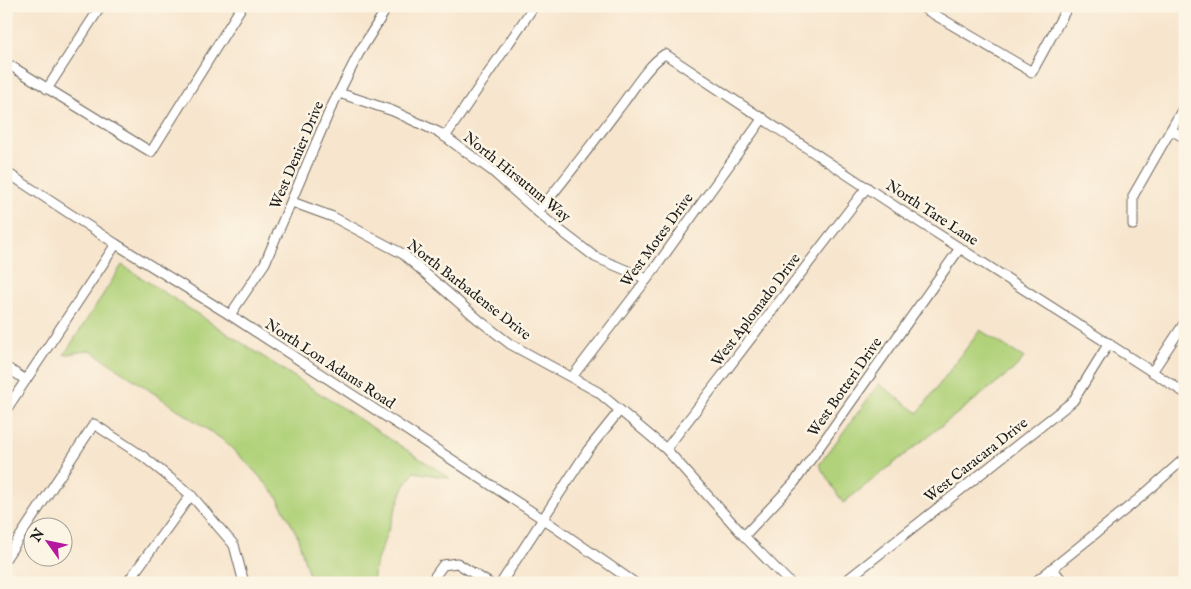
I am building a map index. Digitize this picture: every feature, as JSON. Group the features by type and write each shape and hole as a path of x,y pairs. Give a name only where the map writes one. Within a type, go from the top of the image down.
{"street":[{"path":"47,89 101,6"},
{"path":"6,63 151,152 242,6"},
{"name":"West Denier Drive","path":"230,315 265,263 339,93 359,53 388,6"},
{"path":"445,137 534,6"},
{"path":"921,7 1032,72 1068,6"},
{"name":"North Tare Lane","path":"538,212 644,75 665,54 1185,393"},
{"name":"North Hirsutum Way","path":"339,93 393,111 445,137 491,170 538,212 595,258 647,279"},
{"path":"1133,225 1133,196 1185,105"},
{"name":"West Motes Drive","path":"572,377 647,279 763,118"},
{"path":"1170,130 1185,138"},
{"name":"North Lon Adams Road","path":"6,172 543,519 635,583"},
{"name":"West Aplomado Drive","path":"666,449 867,187"},
{"name":"North Barbadense Drive","path":"292,202 333,217 403,254 479,320 510,344 598,392 666,449 744,536 790,583"},
{"path":"6,410 116,244"},
{"name":"West Botteri Drive","path":"744,536 794,483 960,248"},
{"path":"1152,372 1185,322"},
{"name":"West Caracara Drive","path":"843,583 1073,401 1109,343"},
{"path":"6,367 26,380"},
{"path":"501,583 588,450 620,410"},
{"path":"6,558 94,424 144,457 191,495 234,545 244,583"},
{"path":"1034,583 1141,497 1185,458"},
{"path":"127,583 191,495"},
{"path":"434,583 435,576 442,564 457,563 489,583"},
{"path":"1052,568 1064,583"}],"green space":[{"path":"122,265 450,478 414,472 403,489 375,566 373,583 311,583 297,535 276,495 223,440 90,350 64,355"},
{"path":"980,330 1024,358 1014,369 843,503 819,465 879,384 918,413"}]}
